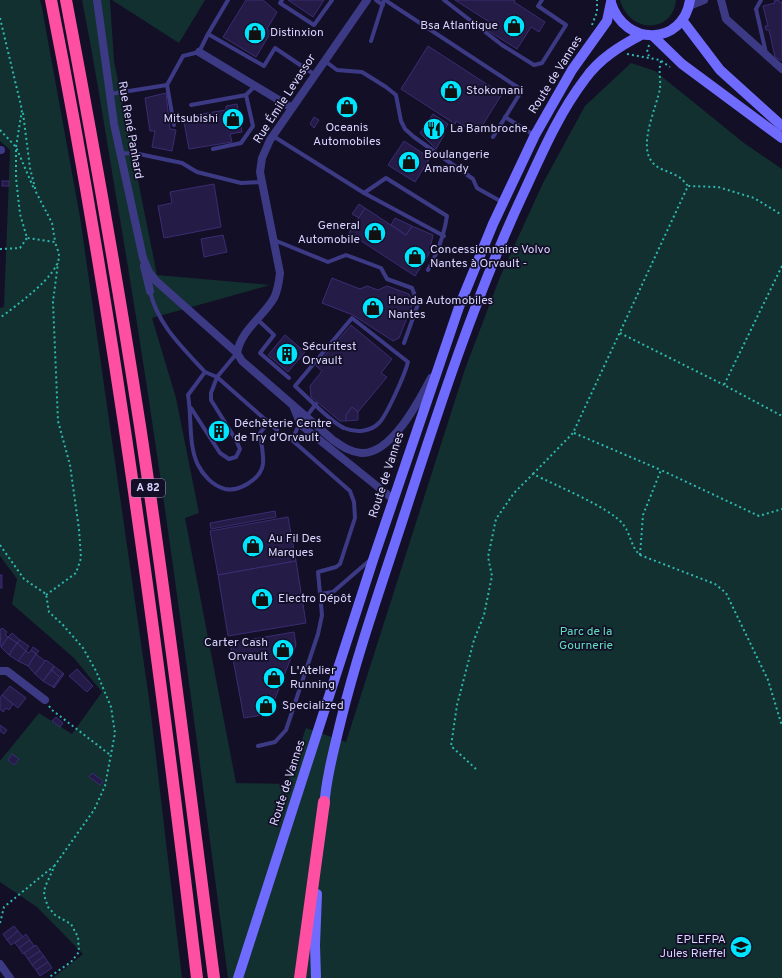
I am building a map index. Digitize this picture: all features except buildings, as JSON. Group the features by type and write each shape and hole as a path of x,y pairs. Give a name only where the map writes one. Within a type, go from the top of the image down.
{"highway":[{"name":"A 82","path":"51,0 86,193 129,457 161,689 197,978"},
{"name":"A 82","path":"66,0 102,194 141,435 165,602 214,978"},
{"path":"300,978 324,802"}],"main road":[{"name":"Route de Vannes","path":"238,978 393,499 437,367 459,307 503,202 535,135 572,70 607,21 611,1"},
{"path":"611,1 614,13 621,23 630,30 641,35 653,36 664,34 674,28 682,20 690,3"},
{"path":"682,20 720,70 782,126"},
{"path":"316,978 315,914 324,802 332,755 349,688 472,312 506,231 546,145 573,96 586,77 614,49 641,35"},
{"path":"653,36 682,64 782,138"}],"street":[{"name":"Rue René Panhard","path":"97,0 110,94 144,264 146,282 150,291"},
{"name":"Rue Émile Levassor","path":"237,353 239,343 274,299 279,286 280,274 260,172 262,158 273,136 368,0"},
{"path":"690,3 704,0"},
{"path":"721,0 726,19 782,68"},
{"path":"199,52 292,108"},
{"name":"Rue René Panhard","path":"144,264 155,280 237,353 242,361 333,440 347,449 360,453 370,452 380,448 400,428 416,407 437,367"},
{"name":"Rue René Panhard","path":"293,405 299,427"},
{"path":"306,417 299,427 393,499"},
{"path":"0,670 7,670 45,700"},
{"path":"0,964 10,978"}],"lane":[{"path":"174,125 167,85 183,56 199,52 228,0"},
{"path":"282,0 280,3 314,26 332,0"},
{"path":"376,0 384,2 522,90 493,137"},
{"path":"444,0 502,45 534,65 542,64 566,25 538,6 542,0"},
{"path":"761,0 756,9 767,56"},
{"path":"371,41 384,2"},
{"path":"208,34 264,66 275,48 315,75"},
{"path":"325,60 337,70 362,72 391,91 396,95 401,121 405,128 473,179 477,188 503,202"},
{"path":"110,94 167,85"},
{"path":"191,105 246,95 255,86"},
{"path":"213,149 241,143 253,126 246,95"},
{"path":"506,117 535,135"},
{"path":"273,136 364,193 444,236"},
{"path":"121,154 139,154 182,163 197,172 241,183 262,182"},
{"path":"364,193 386,178 447,216 444,236 439,251 428,270"},
{"path":"274,240 328,262 346,255 381,268 388,279 412,288 418,304 404,343"},
{"path":"150,291 159,318 182,348 205,372 217,377 277,430"},
{"path":"352,318 408,362 405,375 380,422 372,428 362,431 343,428 316,404 295,386 352,318"},
{"path":"257,319 274,335 260,353 289,378"},
{"path":"190,406 220,453 229,459 236,457 240,449 211,400 211,393 217,377 237,353"},
{"path":"205,372 188,395 193,451 198,465 214,484 226,489 239,487 252,482 263,465 260,433 268,423"},
{"path":"306,417 316,404"},
{"path":"258,746 275,742 286,730 318,634 322,615 318,572 336,567 340,564 356,511 350,491 292,440 299,427"},
{"path":"320,594 333,592 374,557"}],"path":[{"path":"597,0 597,12 591,25 597,34"},
{"path":"0,18 22,110 30,168 36,192"},
{"path":"614,49 621,54 650,57"},
{"path":"661,61 659,70 661,81 658,99 648,134 647,147 652,162 662,169 678,176 688,186 718,187 754,198 782,215"},
{"path":"22,110 16,147 16,178 20,214 27,238"},
{"path":"0,130 16,147 52,223 55,242 60,255 53,302 58,421 70,465 79,529 81,558 76,573 46,595"},
{"path":"476,769 451,746 457,705 474,640 484,616 492,576 488,558 496,519 514,493 573,433 688,186"},
{"path":"27,238 55,242"},
{"path":"0,249 20,248 27,238"},
{"path":"0,318 41,286 58,262"},
{"path":"724,385 782,266"},
{"path":"620,333 782,416"},
{"path":"573,433 661,470 758,516 782,509"},
{"path":"640,555 643,515 661,470"},
{"path":"533,474 604,510 621,522 628,531 634,550 640,555 715,584 726,593 768,680 782,726"},
{"path":"0,545 24,579 46,595 49,612 63,625 83,648 96,671 108,700 114,733 105,786 94,810 55,865 45,887 44,895 48,907 55,915 71,924 78,937 79,952 71,962 48,978"},
{"path":"45,700 52,710 110,755"},
{"path":"0,923 4,908 55,865"}],"green space":[{"path":"0,0 40,0 42,8 80,217 150,706 182,978 53,978 83,954 37,907 0,882 0,761 39,713 72,734 102,692 74,658 12,604 17,579 0,556 0,308 4,307 10,150 0,141"},
{"name":"Parc de la Gournerie","path":"82,0 110,0 114,61 157,275 270,285 152,318 176,398 199,513 185,518 236,783 287,784 306,728 346,742 465,369 500,277 543,183 585,106 631,63 655,71 744,143 782,169 782,978 228,978 178,601 151,413 98,84"},
{"path":"112,0 205,0 179,43"},
{"path":"620,0 676,0 673,11 667,19 660,24 651,26 641,24 633,19 625,11"}],"place":[{"name":"Bsa Atlantique","path":"514,26"},
{"name":"Distinxion","path":"255,33"},
{"name":"Stokomani","path":"451,91"},
{"name":"Oceanis Automobiles","path":"347,107"},
{"name":"Mitsubishi","path":"233,119"},
{"name":"La Bambroche","path":"434,129"},
{"name":"Boulangerie Amandy","path":"409,162"},
{"name":"General Automobile","path":"375,233"},
{"name":"Concessionnaire Volvo Nantes à Orvault -","path":"415,257"},
{"name":"Honda Automobiles Nantes","path":"373,308"},
{"name":"Sécuritest Orvault","path":"287,354"},
{"name":"Déchèterie Centre de Try d'Orvault","path":"219,431"},
{"name":"Au Fil Des Marques","path":"253,546"},
{"name":"Electro Dépôt","path":"262,599"},
{"name":"Carter Cash Orvault","path":"283,650"},
{"name":"L'Atelier Running","path":"274,678"},
{"name":"Specialized","path":"266,706"},
{"name":"EPLEFPA Jules Rieffel","path":"741,947"}]}
